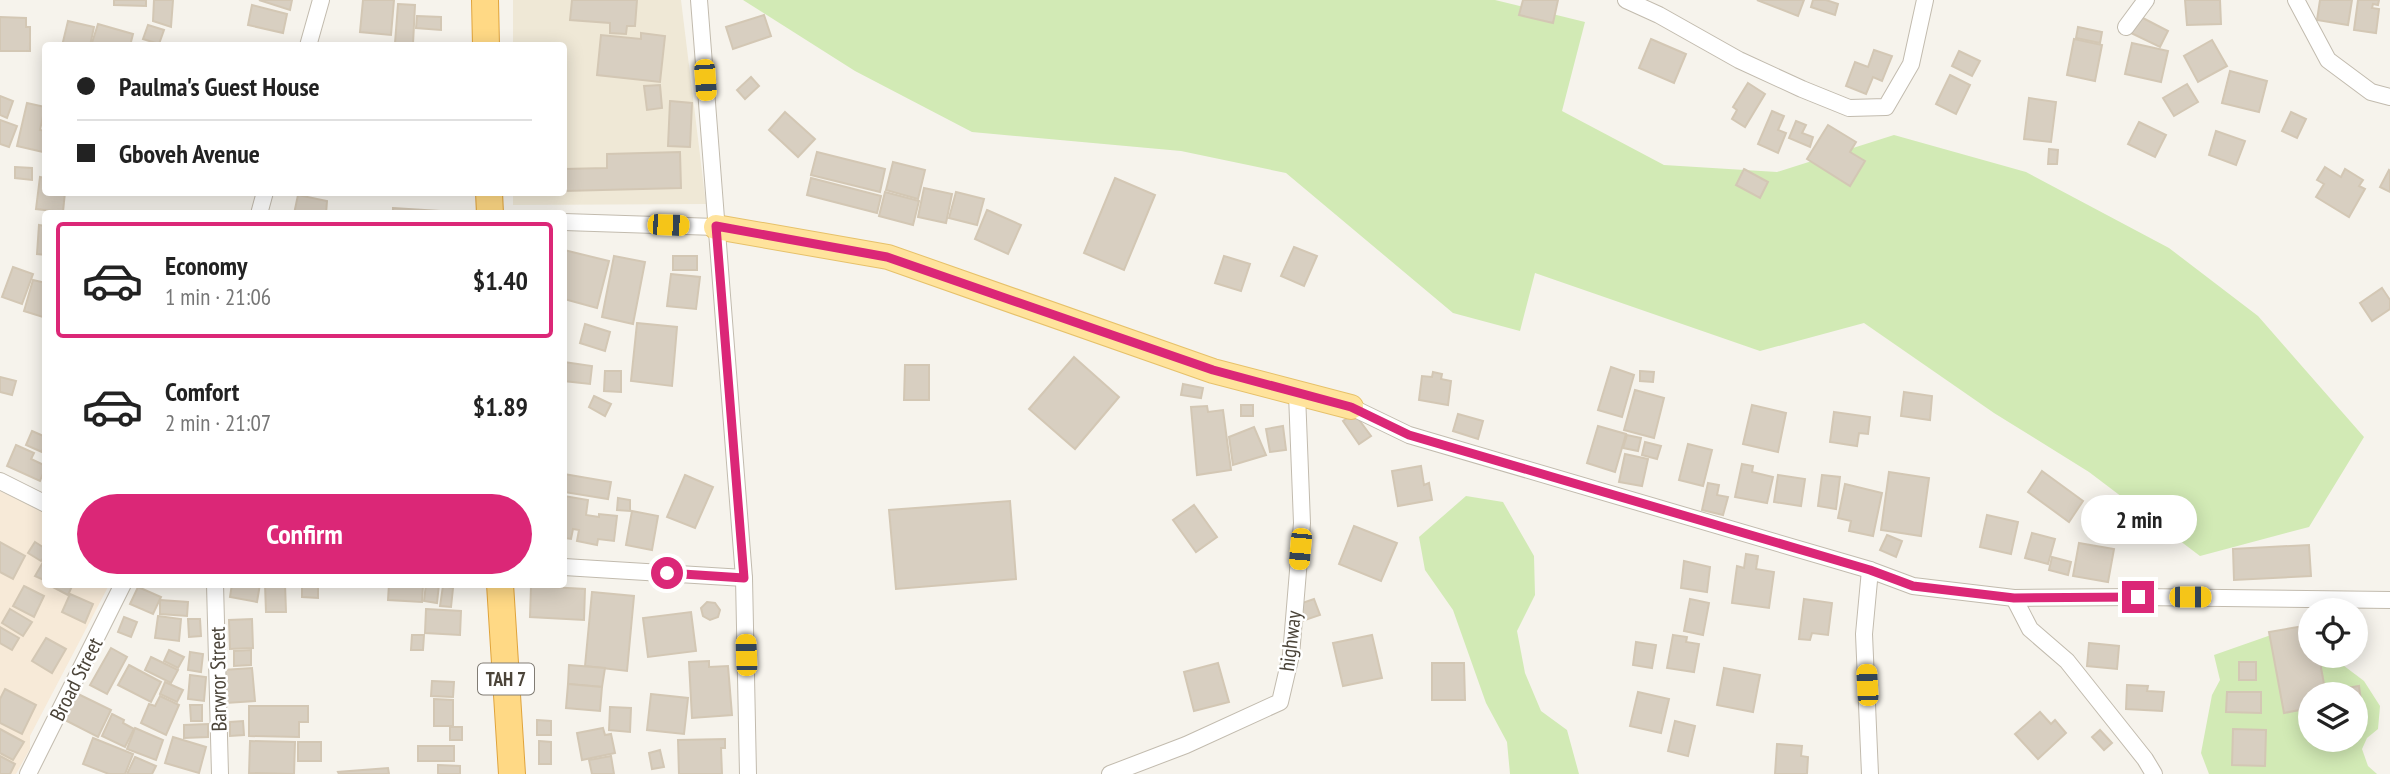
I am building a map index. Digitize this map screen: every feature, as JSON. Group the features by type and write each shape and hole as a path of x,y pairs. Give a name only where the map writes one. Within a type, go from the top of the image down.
{"highway":[{"path":"485,0 486,42"},
{"name":"TAH 7","path":"500,588 512,774"}],"main road":[{"path":"716,226 887,257 1213,370 1351,407"}],"street":[{"path":"309,42 321,0"},
{"path":"699,0 744,578 748,774"},
{"path":"1626,0 1659,15 1739,60 1849,108 1886,107 1911,64 1925,0"},
{"path":"2126,27 2146,0"},
{"path":"2302,4 2328,60 2371,92 2390,97"},
{"path":"567,222 716,226"},
{"name":"highway","path":"1110,774 1186,745 1280,702 1291,655 1302,523 1297,394"},
{"path":"1351,407 1409,435 1870,570 1913,586 2014,598 2390,600"},
{"path":"0,481 42,501"},
{"path":"567,567 744,578"},
{"path":"1870,570 1864,635 1870,774"},
{"name":"Broad Street","path":"28,774 121,588"},
{"name":"Barwror Street","path":"215,588 220,774"},
{"path":"2014,598 2030,629 2067,660 2154,774"}],"shaded area":[{"path":"513,0 681,0 706,204 513,205 513,196 567,196 567,42 513,42"},
{"path":"0,491 42,511 42,588 107,588 30,736 30,749 16,774 0,774"}],"green space":[{"path":"743,0 1495,0 1585,22 1562,111 1664,165 1777,172 1894,135 2026,172 2169,248 2258,316 2364,437 2309,527 2200,556 2089,472 1994,413 1864,323 1760,351 1535,273 1520,331 1453,313 1286,173 1181,151 972,132 855,71"},
{"path":"1466,496 1503,502 1534,556 1535,595 1517,631 1525,673 1541,711 1567,730 1579,774 1510,774 1507,742 1486,703 1453,610 1425,570 1419,537"},
{"path":"2271,635 2298,650 2298,668 2347,668 2365,682 2298,682 2298,752 2363,752 2368,766 2377,774 2209,774 2201,753 2212,695 2220,680 2214,655"},
{"path":"2368,687 2380,706 2378,729 2368,737"}],"building":[{"path":"114,0 146,0 146,6 114,5"},
{"path":"154,0 173,0 171,27 153,21"},
{"path":"259,0 292,0 290,10"},
{"path":"363,0 394,0 391,35 360,32"},
{"path":"572,0 637,0 635,26 627,26 626,34 610,33 610,23 570,20"},
{"path":"1523,0 1558,0 1553,23 1519,15"},
{"path":"1757,0 1804,0 1798,16"},
{"path":"1813,0 1838,4 1835,15 1811,7"},
{"path":"2185,0 2220,0 2221,24 2187,25"},
{"path":"2320,0 2352,0 2348,25 2317,20"},
{"path":"2358,0 2379,0 2378,5 2373,4 2372,8 2379,9 2376,33 2354,30"},
{"path":"398,4 415,5 413,42 395,42"},
{"path":"252,5 287,14 283,33 248,25"},
{"path":"764,15 771,36 733,49 726,27"},
{"path":"417,16 441,17 441,30 416,28"},
{"path":"2139,16 2168,31 2160,47 2131,33"},
{"path":"0,17 26,18 26,27 30,27 30,51 0,51"},
{"path":"68,21 94,27 91,42 63,42"},
{"path":"98,24 133,34 131,42 92,42"},
{"path":"148,25 164,30 160,42 143,39"},
{"path":"2078,27 2102,32 2100,43 2076,38"},
{"path":"641,33 665,36 660,82 597,75 601,35 641,39"},
{"path":"1651,39 1686,54 1674,83 1639,68"},
{"path":"2074,39 2102,45 2095,81 2067,75"},
{"path":"2212,40 2227,66 2198,82 2184,56"},
{"path":"2132,43 2168,51 2161,82 2125,74"},
{"path":"1874,50 1892,56 1882,81 1873,77 1866,94 1846,86 1855,62 1868,67"},
{"path":"1959,51 1980,61 1972,76 1952,66"},
{"path":"2230,71 2267,81 2259,112 2222,103"},
{"path":"1950,75 1970,85 1956,114 1936,104"},
{"path":"751,77 759,86 745,99 737,90"},
{"path":"1748,83 1765,94 1745,127 1732,119 1737,110 1733,107"},
{"path":"2187,84 2198,102 2174,116 2163,98"},
{"path":"660,85 662,108 647,110 644,86"},
{"path":"0,96 13,101 7,118 0,115"},
{"path":"2029,98 2056,102 2051,142 2024,139"},
{"path":"670,101 692,103 690,147 668,146"},
{"path":"27,103 42,106 42,152 17,146"},
{"path":"1772,111 1784,116 1778,130 1786,133 1778,153 1758,144"},
{"path":"785,112 815,139 798,157 769,130"},
{"path":"2291,112 2306,119 2297,138 2282,131"},
{"path":"0,120 17,126 9,147 0,144"},
{"path":"1796,121 1806,125 1802,133 1813,137 1810,147 1789,138"},
{"path":"2139,122 2166,135 2155,157 2128,144"},
{"path":"1828,125 1856,142 1850,152 1865,161 1850,186 1807,159"},
{"path":"2216,131 2245,141 2236,165 2209,155"},
{"path":"2049,149 2058,150 2057,164 2048,164"},
{"path":"680,152 681,188 567,191 567,169 607,168 607,154"},
{"path":"817,152 885,169 880,192 811,175"},
{"path":"893,162 925,170 918,199 886,190"},
{"path":"15,167 32,168 32,180 15,178"},
{"path":"2325,167 2341,177 2345,169 2363,180 2359,186 2365,189 2349,217 2316,197 2324,184 2317,180"},
{"path":"1744,169 1768,182 1760,198 1736,185"},
{"path":"2390,171 2390,192 2380,187"},
{"path":"40,177 42,196 65,196 63,210 36,209"},
{"path":"811,178 881,196 877,213 807,195"},
{"path":"1115,178 1155,195 1124,270 1084,253"},
{"path":"924,188 952,194 946,223 918,217"},
{"path":"885,192 919,201 913,225 879,216"},
{"path":"956,192 984,199 977,225 949,218"},
{"path":"298,196 327,201 326,210 295,210"},
{"path":"393,208 424,210 393,210"},
{"path":"987,210 1021,225 1008,254 975,239"},
{"path":"39,225 42,225 42,255 37,254"},
{"path":"1294,247 1317,256 1304,286 1281,276"},
{"path":"567,251 609,261 597,308 567,300"},
{"path":"614,256 645,262 633,324 602,317"},
{"path":"673,256 697,256 697,270 673,270"},
{"path":"1224,256 1250,264 1241,291 1215,283"},
{"path":"13,267 33,274 22,304 2,297"},
{"path":"671,274 700,277 696,309 667,306"},
{"path":"33,280 42,282 42,317 24,311"},
{"path":"2382,288 2390,300 2390,309 2372,321 2360,303"},
{"path":"637,323 677,327 672,386 631,381"},
{"path":"585,324 610,332 605,351 580,343"},
{"path":"1074,357 1119,397 1075,449 1029,409"},
{"path":"567,362 592,366 590,384 567,381"},
{"path":"905,365 929,365 929,400 904,400"},
{"path":"1611,367 1634,375 1622,417 1598,410"},
{"path":"605,371 621,371 621,392 604,391"},
{"path":"1640,371 1654,372 1653,382 1640,381"},
{"path":"1433,372 1442,374 1441,379 1451,381 1448,405 1419,400 1422,376 1432,377"},
{"path":"0,377 16,381 12,395 0,392"},
{"path":"1183,384 1203,388 1201,398 1181,395"},
{"path":"1635,390 1664,398 1654,438 1624,430"},
{"path":"1904,392 1932,396 1930,420 1901,416"},
{"path":"594,396 611,404 605,416 589,407"},
{"path":"1241,405 1253,405 1253,416 1241,416"},
{"path":"1752,405 1786,413 1778,452 1743,444"},
{"path":"1207,406 1208,412 1223,410 1231,470 1197,475 1191,407"},
{"path":"1834,412 1870,417 1868,434 1859,433 1857,446 1830,442"},
{"path":"1354,413 1371,436 1359,444 1343,421"},
{"path":"1458,414 1483,421 1478,439 1453,431"},
{"path":"1283,426 1286,450 1270,452 1266,429"},
{"path":"1598,426 1626,434 1615,472 1587,463"},
{"path":"1254,427 1266,455 1233,465 1229,437"},
{"path":"32,431 42,435 42,452 26,445"},
{"path":"1627,435 1641,438 1638,451 1623,448"},
{"path":"1645,442 1661,446 1657,459 1642,455"},
{"path":"1688,444 1712,450 1703,486 1679,480"},
{"path":"16,445 34,453 31,459 42,464 42,476 40,481 7,466"},
{"path":"1625,454 1648,459 1642,486 1619,482"},
{"path":"1742,464 1753,466 1752,472 1773,477 1767,503 1735,497"},
{"path":"1421,466 1424,485 1429,483 1432,500 1398,506 1392,471"},
{"path":"2042,471 2083,501 2069,522 2028,492"},
{"path":"1889,472 1929,478 1921,536 1881,530"},
{"path":"567,475 611,482 608,499 567,492"},
{"path":"685,475 713,487 695,528 667,517"},
{"path":"1778,475 1805,479 1801,506 1774,502"},
{"path":"1822,475 1840,477 1836,509 1818,506"},
{"path":"1708,483 1719,485 1717,495 1728,497 1723,515 1702,510"},
{"path":"1845,484 1882,493 1873,536 1849,531 1851,521 1838,518"},
{"path":"567,496 588,500 586,515 617,516 614,541 598,539 597,545 577,541 579,530 573,529 571,539 567,538"},
{"path":"618,498 630,500 630,511 617,510"},
{"path":"1010,501 1016,579 896,589 889,510"},
{"path":"1194,505 1217,537 1196,552 1173,520"},
{"path":"632,511 658,516 652,550 626,545"},
{"path":"1987,515 2018,522 2011,554 1980,547"},
{"path":"1354,526 1397,543 1381,581 1339,564"},
{"path":"2032,533 2055,539 2048,564 2025,558"},
{"path":"1887,535 1902,541 1896,557 1880,550"},
{"path":"0,542 25,556 13,579 0,572"},
{"path":"35,542 42,546 42,560 41,561 28,553"},
{"path":"2079,543 2114,549 2108,582 2073,576"},
{"path":"2309,545 2311,576 2234,580 2233,549"},
{"path":"1746,554 1758,556 1756,569 1774,572 1769,608 1732,603 1737,566 1744,568"},
{"path":"2052,557 2071,562 2068,575 2049,570"},
{"path":"1684,561 1710,567 1707,592 1681,588"},
{"path":"42,564 42,579 35,576"},
{"path":"24,586 44,596 34,617 13,606"},
{"path":"55,588 71,588 68,595"},
{"path":"138,588 161,597 153,614 130,604"},
{"path":"231,588 259,588 257,602 230,597"},
{"path":"265,588 285,588 286,612 266,612"},
{"path":"302,588 318,588 318,598 302,597"},
{"path":"389,588 423,588 422,602 388,600"},
{"path":"426,588 439,588 437,603 424,601"},
{"path":"443,588 453,588 451,607 440,606"},
{"path":"531,588 585,589 584,620 530,617"},
{"path":"592,592 634,596 627,671 585,666"},
{"path":"70,594 93,604 85,623 62,612"},
{"path":"1314,599 1320,615 1302,621 1296,605"},
{"path":"1690,599 1709,603 1703,635 1684,631"},
{"path":"1804,599 1832,603 1828,635 1812,633 1810,640 1799,639"},
{"path":"160,600 188,602 187,616 160,614"},
{"path":"707,602 715,603 720,610 718,617 710,620 703,616 701,608"},
{"path":"10,609 32,622 23,636 2,623"},
{"path":"426,609 461,611 460,635 425,633"},
{"path":"691,612 696,651 648,657 643,618"},
{"path":"158,616 181,619 179,641 155,638"},
{"path":"124,617 137,622 131,637 118,632"},
{"path":"188,619 200,619 201,636 189,637"},
{"path":"252,619 253,648 230,649 229,620"},
{"path":"0,627 19,638 12,650 0,643"},
{"path":"2298,627 2298,668 2321,668 2324,682 2298,682 2298,710 2284,713 2269,632"},
{"path":"412,635 424,635 423,650 411,650"},
{"path":"1372,635 1382,678 1343,686 1333,643"},
{"path":"1673,635 1687,637 1686,642 1699,644 1694,672 1667,668"},
{"path":"46,638 66,649 52,673 32,661"},
{"path":"1636,642 1656,645 1652,668 1633,665"},
{"path":"2089,643 2119,646 2117,669 2087,666"},
{"path":"111,648 127,657 107,694 90,685"},
{"path":"169,650 184,657 178,668 164,661"},
{"path":"251,650 251,665 234,666 234,651"},
{"path":"190,652 203,654 201,672 188,670"},
{"path":"151,657 178,670 171,683 145,670"},
{"path":"709,661 709,667 728,666 732,715 692,718 689,662"},
{"path":"2239,662 2256,662 2256,680 2239,680"},
{"path":"1218,663 1229,702 1194,711 1184,672"},
{"path":"1432,663 1464,663 1465,700 1432,700"},
{"path":"129,665 161,682 151,702 118,685"},
{"path":"569,665 605,668 602,687 568,684"},
{"path":"252,668 255,701 226,703 223,670"},
{"path":"1724,668 1760,675 1753,712 1717,705"},
{"path":"190,675 206,677 204,701 188,699"},
{"path":"432,681 454,682 453,697 431,696"},
{"path":"165,682 183,690 177,702 160,694"},
{"path":"568,684 602,687 600,711 566,708"},
{"path":"2127,685 2148,686 2147,691 2164,692 2162,711 2126,709"},
{"path":"5,689 36,705 22,734 0,723 0,699"},
{"path":"1638,692 1669,699 1661,733 1630,726"},
{"path":"2227,692 2261,692 2261,713 2226,712"},
{"path":"76,693 111,710 98,737 63,719"},
{"path":"651,694 688,698 684,734 647,730"},
{"path":"160,696 179,705 166,735 141,723 149,704 155,706"},
{"path":"434,699 453,700 453,726 434,726"},
{"path":"190,705 202,705 202,721 191,721"},
{"path":"249,706 308,706 308,722 299,722 299,737 249,736"},
{"path":"610,707 631,708 630,732 609,730"},
{"path":"2040,712 2051,724 2055,720 2066,733 2038,759 2015,734"},
{"path":"112,714 134,729 125,747 102,736"},
{"path":"537,720 551,721 551,735 537,735"},
{"path":"243,721 244,735 230,736 230,722"},
{"path":"1675,721 1695,726 1688,756 1668,751"},
{"path":"208,724 208,737 184,738 184,725"},
{"path":"450,727 462,727 462,740 450,740"},
{"path":"135,728 163,740 156,760 127,749"},
{"path":"603,728 605,735 611,734 615,753 582,760 577,733"},
{"path":"0,729 24,742 13,760 0,753"},
{"path":"2233,729 2266,730 2265,766 2232,765"},
{"path":"2100,730 2112,743 2104,750 2092,737"},
{"path":"173,737 206,747 199,773 165,763"},
{"path":"93,738 133,754 125,774 109,774 83,764"},
{"path":"725,739 725,748 721,748 722,774 679,774 678,740"},
{"path":"250,741 295,742 294,774 249,773"},
{"path":"539,741 551,742 551,764 539,764"},
{"path":"298,742 321,742 321,761 298,761"},
{"path":"1777,744 1802,746 1801,756 1808,757 1807,774 1775,774"},
{"path":"418,746 454,746 454,761 418,761"},
{"path":"660,750 664,767 652,769 649,753"},
{"path":"0,756 15,764 10,774 0,774"},
{"path":"611,756 614,774 592,774 589,760"},
{"path":"135,757 156,766 152,774 127,774"},
{"path":"438,765 460,766 460,774 438,774"},
{"path":"388,768 389,774 338,772"}],"route":[{"path":"667,573 744,578 716,226 887,257 1213,370 1351,407 1409,435 1870,570 1913,586 2014,598 2138,597"}]}
